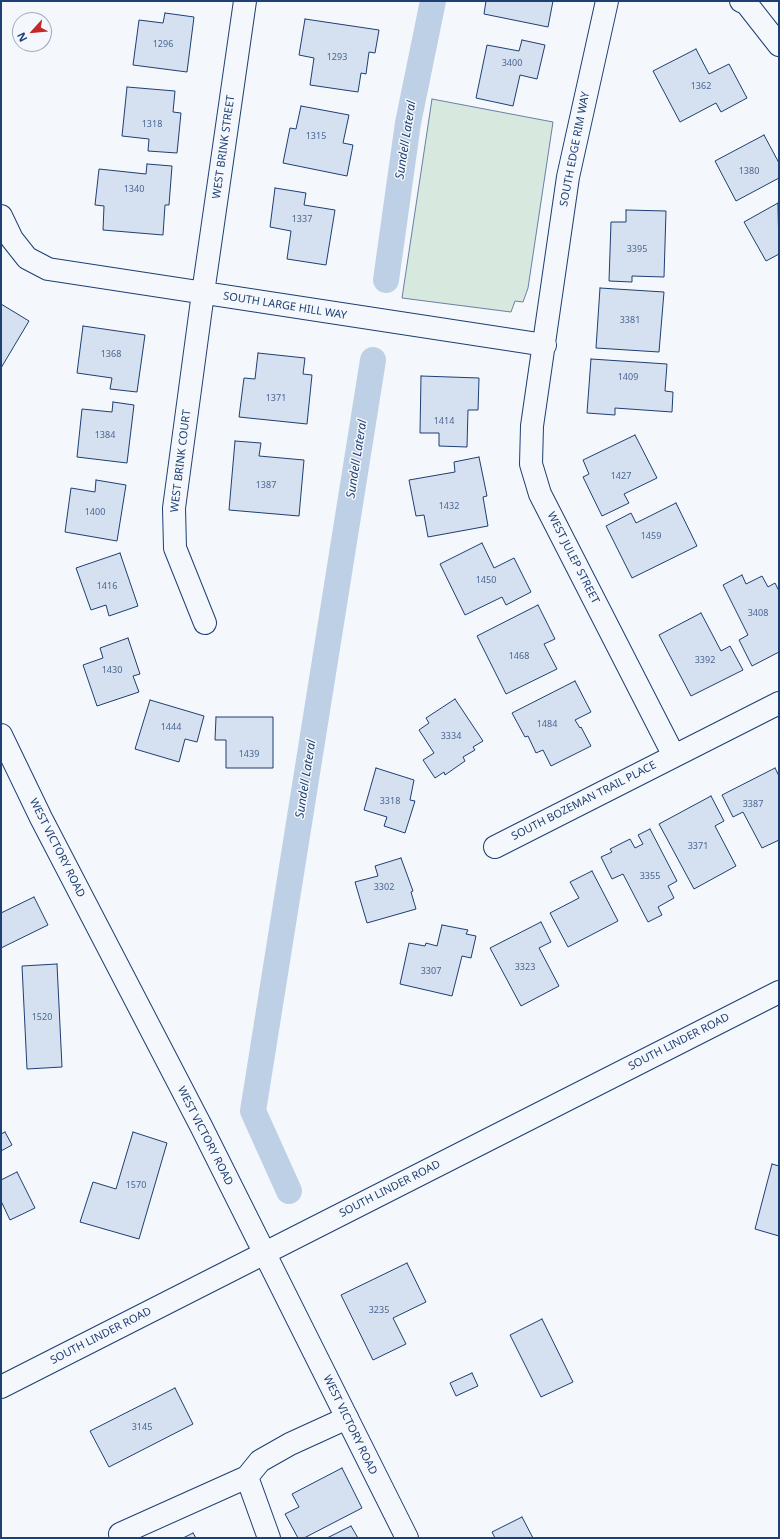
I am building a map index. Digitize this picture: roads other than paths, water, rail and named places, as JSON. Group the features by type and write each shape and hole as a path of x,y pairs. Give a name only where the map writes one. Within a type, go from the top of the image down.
{"street":[{"name":"WEST BRINK STREET","path":"202,293 245,1"},
{"name":"SOUTH EDGE RIM WAY","path":"545,346 568,177 607,1"},
{"path":"741,1 746,3 779,45"},
{"name":"SOUTH LARGE HILL WAY","path":"1,216 12,240 27,258 48,268 545,346"},
{"name":"WEST BRINK COURT","path":"202,293 174,508 175,548 206,623"},
{"name":"WEST JULEP STREET","path":"545,346 532,426 532,464 540,494 674,756"},
{"name":"SOUTH BOZEMAN TRAIL PLACE","path":"495,847 779,703"},
{"name":"WEST VICTORY ROAD","path":"1,735 41,818 176,1078 407,1538"},
{"name":"SOUTH LINDER ROAD","path":"1,1387 779,992"},
{"path":"120,1534 247,1477 260,1461 290,1444 347,1418"},
{"path":"247,1477 270,1538"}],"waterway":[{"name":"Sundell Lateral","path":"386,280 408,123 433,1"},
{"name":"Sundell Lateral","path":"289,1191 253,1111 373,360"}]}
